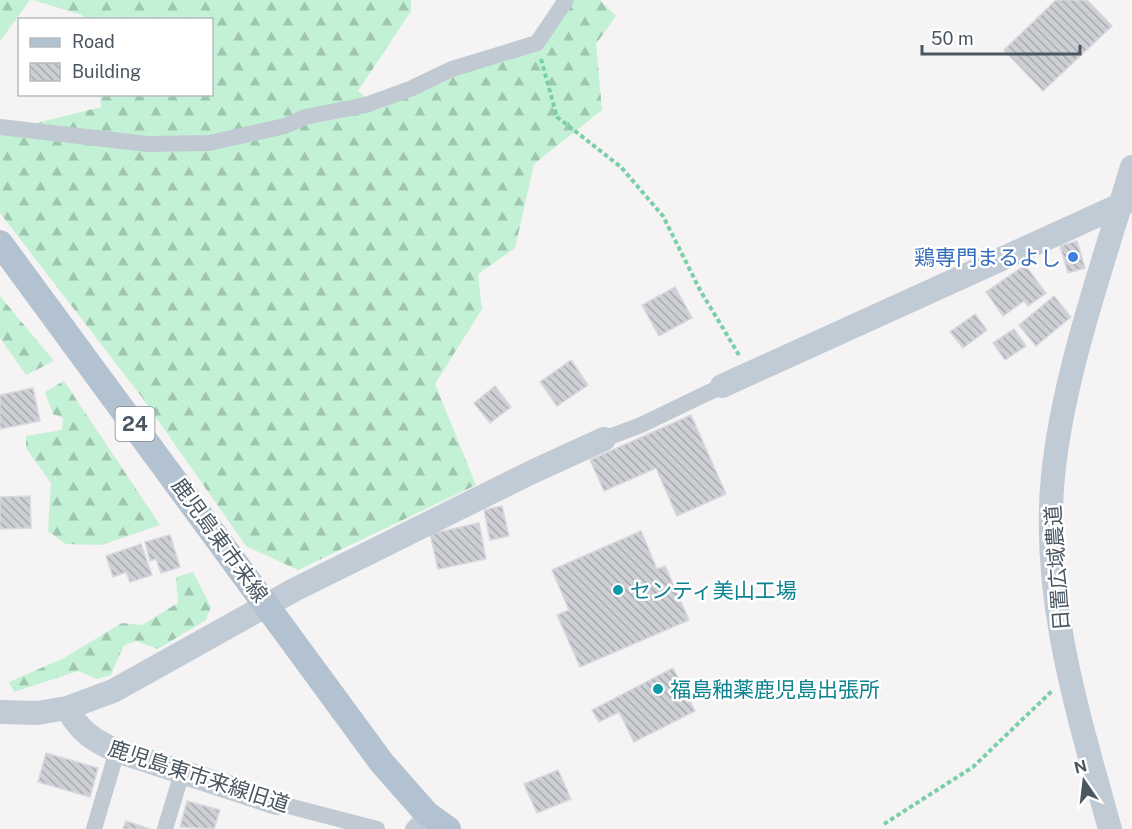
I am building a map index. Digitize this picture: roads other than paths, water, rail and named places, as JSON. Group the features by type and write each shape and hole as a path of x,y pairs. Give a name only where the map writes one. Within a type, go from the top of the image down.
{"main road":[{"name":"鹿児島東市来線","path":"0,243 268,605 382,763 420,821 448,829"}],"street":[{"path":"0,127 148,144 209,143 285,126 305,117 366,105 410,89 452,69 537,43 566,0"},
{"name":"日置広域農道","path":"1110,829 1067,676 1057,611 1050,537 1053,475 1069,390 1126,202 1132,167"},
{"path":"0,712 37,713 66,708 113,691 268,605 521,477 604,439 641,425 749,373 1126,202"},
{"name":"鹿児島東市来線旧道","path":"66,708 74,723 92,740 117,751 278,803 376,829"},
{"path":"94,829 117,751"},
{"path":"165,829 182,773"}],"place":[{"name":"鶏専門まるよし","path":"1073,257"},
{"name":"センティ美山工場","path":"618,590"},
{"name":"福島釉薬鹿児島出張所","path":"658,689"}]}
